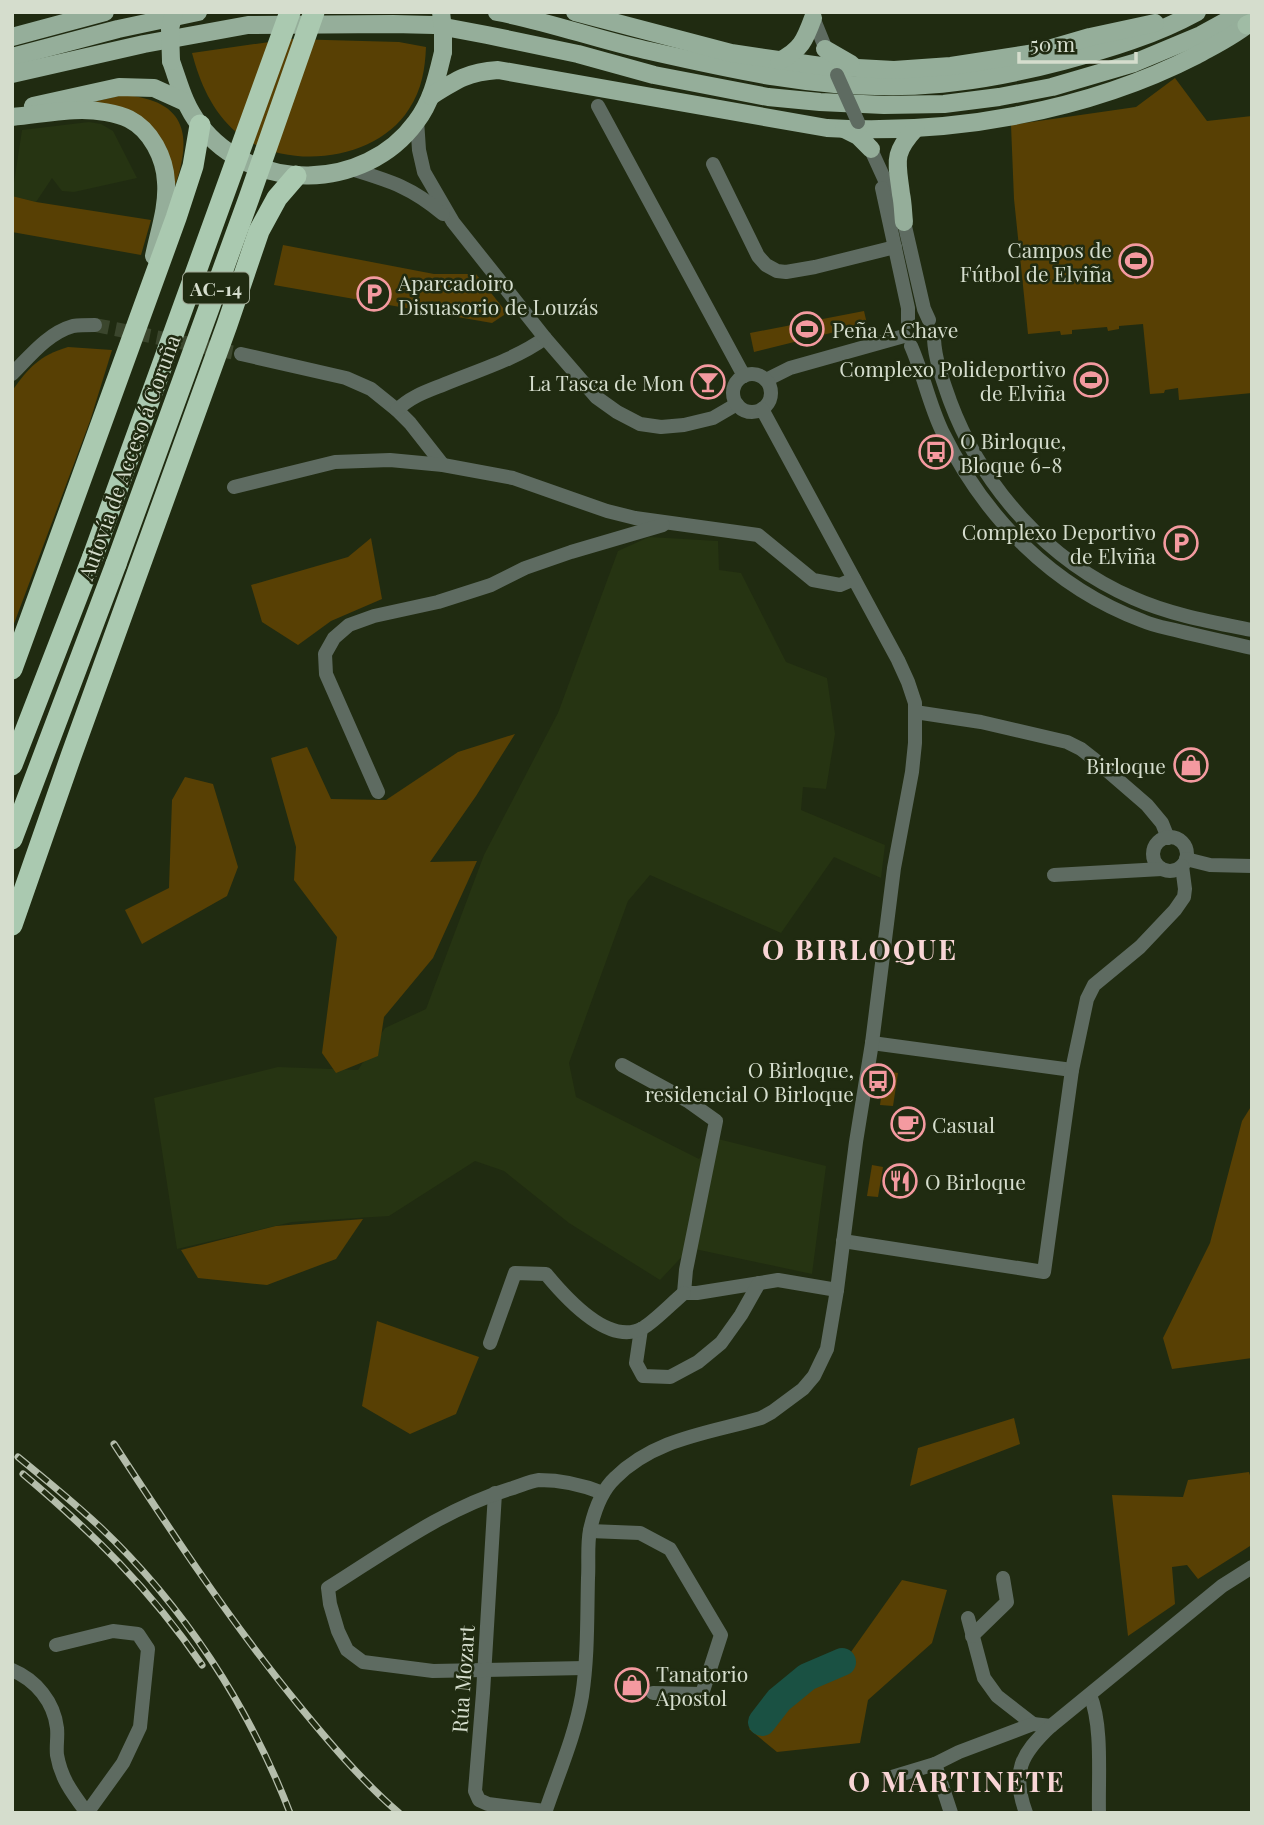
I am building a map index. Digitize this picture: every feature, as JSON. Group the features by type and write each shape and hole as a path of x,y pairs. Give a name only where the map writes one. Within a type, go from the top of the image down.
{"highway":[{"name":"Autovía de Acceso á Coruña","path":"12,765 93,556 290,12"},
{"name":"Autovía de Acceso á Coruña","path":"12,839 116,564 314,12"},
{"path":"12,669 176,218 193,166 200,125"},
{"path":"12,925 259,231 277,198 296,176"}],"main road":[{"path":"12,28 57,12"},
{"path":"12,37 105,12"},
{"path":"174,12 170,29 171,61 185,102 200,125 219,145 242,161 260,169 296,176 324,176 351,169 376,158 394,145 417,120 431,96 443,52 441,12"},
{"path":"12,57 118,29 198,12"},
{"path":"497,12 527,17 641,49 777,77 854,85 902,86 1010,75 1137,40 1193,14"},
{"path":"575,12 731,53 835,71 951,66 1035,53 1090,37 1193,14"},
{"path":"779,61 801,46 812,15"},
{"path":"431,96 459,78 478,71 498,70 809,125 916,128 1021,114 1084,99 1142,80 1174,66 1248,20"},
{"path":"12,74 196,33 248,25 393,23 434,25 487,34 578,54 654,75 768,97 884,105 944,104 1052,87 1134,64 1200,35 1248,20"},
{"path":"825,49 864,69"},
{"path":"12,111 119,87 154,88 185,102"},
{"path":"12,117 83,110 129,119 146,132 160,153 166,180 165,201 145,299"},
{"path":"854,127 873,156"},
{"path":"904,222 897,160 905,141 916,128"}],"street":[{"path":"812,15 854,127"},
{"path":"598,106 744,376"},
{"path":"417,120 424,173 453,222 545,338 596,397 640,424 662,427 713,418 737,404"},
{"path":"873,156 904,222 924,309 935,329 935,349 943,380 959,425 992,481 1028,526 1074,565 1102,583 1167,611 1252,630"},
{"path":"873,156 908,307 908,335 934,414 956,457 995,513 1037,559 1084,594 1145,622 1252,648"},
{"path":"713,164 758,256 766,265 777,271 815,267 895,247"},
{"path":"351,169 412,191 453,222"},
{"path":"766,380 790,368 908,335 916,318 929,320"},
{"path":"12,374 57,332 75,326 95,326"},
{"path":"908,335 919,349 932,343 934,339"},
{"path":"397,410 420,394 510,358 545,338"},
{"path":"241,354 346,378 371,389 410,423 443,465"},
{"path":"756,374 766,380 771,396 762,409 752,412 737,404 734,388 744,376 756,374"},
{"path":"545,1812 574,1731 582,1696 590,1531 603,1493 614,1478 655,1448 674,1440 761,1418 797,1394 814,1377 827,1349 837,1290 894,868 912,772 915,703 908,682 762,409"},
{"path":"234,487 335,462 390,460 443,465 513,478 607,511 667,523 758,535 813,580 840,585 854,579"},
{"path":"378,792 326,674 325,654 334,638 349,625 374,616 438,602 491,585 525,568 571,552 667,523"},
{"path":"915,712 981,722 1067,742 1095,760 1147,805 1162,823 1168,838"},
{"path":"843,1241 1044,1272 1072,1070 1087,999 1094,985 1140,947 1184,897 1184,863 1187,850 1182,842 1168,838 1157,844 1154,851 1156,863 1162,869"},
{"path":"1054,876 1162,869 1173,871 1184,863 1252,866"},
{"path":"872,1043 1072,1070"},
{"path":"622,1065 688,1101 716,1121 686,1270 684,1293"},
{"path":"490,1343 515,1273 546,1274 563,1294 590,1317 619,1333 642,1329 684,1293 778,1280 837,1290"},
{"path":"642,1329 636,1363 643,1377 670,1377 698,1362 722,1343 758,1283"},
{"path":"585,1668 433,1671 363,1662 347,1650 342,1640 330,1604 328,1588 427,1525 495,1493 538,1480 580,1484 603,1493"},
{"name":"Rúa Mozart","path":"495,1493 475,1791 479,1800 488,1804 545,1812"},
{"path":"590,1531 640,1533 670,1549 721,1634 702,1694 653,1693"},
{"path":"1026,1813 1019,1785 1024,1755 1036,1740 1222,1586 1252,1567"},
{"path":"972,1636 1007,1602 1003,1578"},
{"path":"968,1618 984,1678 997,1696 1033,1724"},
{"path":"12,1670 36,1685 52,1707 57,1727 57,1756 67,1788 87,1813 123,1763 139,1727 148,1649 138,1634 113,1631 56,1645"},
{"path":"1090,1695 1097,1733 1098,1813"},
{"path":"892,1777 935,1764 1033,1724 1051,1726"},
{"path":"935,1764 951,1813"}],"shaded area":[{"path":"290,39 399,42 426,47 424,71 417,94 394,127 375,141 352,150 303,156 278,153 256,145 236,132 220,115 203,86 192,53"},
{"name":"Campos de Fútbol de Elviña","path":"1175,78 1207,121 1252,116 1252,393 1179,400 1178,388 1150,394 1143,324 1119,326 1119,329 1108,331 1107,327 1072,330 1072,334 1061,335 1060,331 1028,334 1014,199 1011,125 1136,107"},
{"path":"123,95 145,98 161,105 173,114 180,125 183,155 173,192 166,147 89,103"},
{"path":"89,122 101,124 113,131 137,178 74,192 62,191 52,178 36,202 12,196 22,130"},
{"path":"12,196 151,220 141,255 12,232"},
{"path":"283,245 434,274 476,274 507,313 492,323 274,285"},
{"name":"Peña A Chave","path":"864,311 867,324 754,352 750,333"},
{"path":"68,347 112,350 90,421 12,629 12,391 36,363 49,354"},
{"path":"649,537 718,541 719,570 741,573 786,662 827,678 835,734 826,789 803,787 801,810 885,845 881,878 834,857 781,933 650,875 628,901 569,1063 576,1097 699,1159 714,1138 826,1166 812,1274 690,1248 660,1280 569,1223 504,1171 475,1161 389,1216 292,1222 177,1249 154,1098 278,1067 358,1070 385,1028 426,1009 484,855 558,713 618,551"},
{"path":"371,538 382,599 331,621 298,645 262,622 251,585 348,557"},
{"path":"515,734 430,862 477,861 433,958 384,1017 378,1056 336,1073 322,1053 337,937 294,880 296,847 271,758 307,747 331,799 386,800 458,752"},
{"path":"185,777 213,784 238,867 227,896 142,944 125,910 169,888 172,800"},
{"path":"885,1071 898,1073 893,1106 880,1105"},
{"path":"1252,1105 1252,1358 1172,1369 1163,1338 1210,1243 1242,1121"},
{"path":"872,1165 883,1167 878,1197 867,1196"},
{"path":"363,1219 336,1259 267,1285 198,1278 181,1250 276,1226"},
{"path":"377,1321 479,1357 456,1414 410,1434 362,1406"},
{"path":"1014,1418 1020,1444 910,1486 918,1448"},
{"path":"1249,1472 1252,1482 1250,1546 1198,1579 1187,1565 1172,1567 1175,1604 1128,1636 1112,1495 1183,1497 1188,1480"},
{"path":"902,1580 947,1590 932,1643 868,1700 860,1743 777,1752 749,1729 809,1679 841,1666"}],"waterway":[{"path":"762,1722 779,1700 807,1677 842,1662"}],"tunnel":[{"path":"95,325 241,354"}],"railway":[{"path":"114,1444 202,1576 272,1672 345,1760 399,1813"},
{"path":"18,1457 99,1526 159,1589 186,1623 211,1659 255,1734 290,1813"},
{"path":"23,1474 119,1563 162,1612 202,1665"}],"place":[{"name":"Campos de Fútbol de Elviña","path":"1136,261"},
{"name":"Aparcadoiro Disuasorio de Louzás","path":"374,294"},
{"name":"Peña A Chave","path":"807,329"},
{"name":"Complexo Polideportivo de Elviña","path":"1091,380"},
{"name":"La Tasca de Mon","path":"708,382"},
{"name":"O Birloque, Bloque 6-8","path":"936,452"},
{"name":"Complexo Deportivo de Elviña","path":"1181,543"},
{"name":"Birloque","path":"1191,765"},
{"name":"O Birloque, residencial O Birloque","path":"878,1081"},
{"name":"Casual","path":"908,1124"},
{"name":"O Birloque","path":"900,1181"},
{"name":"Tanatorio Apostol","path":"632,1685"}],"district":[{"name":"O BIRLOQUE","path":"860,948"},
{"name":"O MARTINETE","path":"957,1780"}]}
